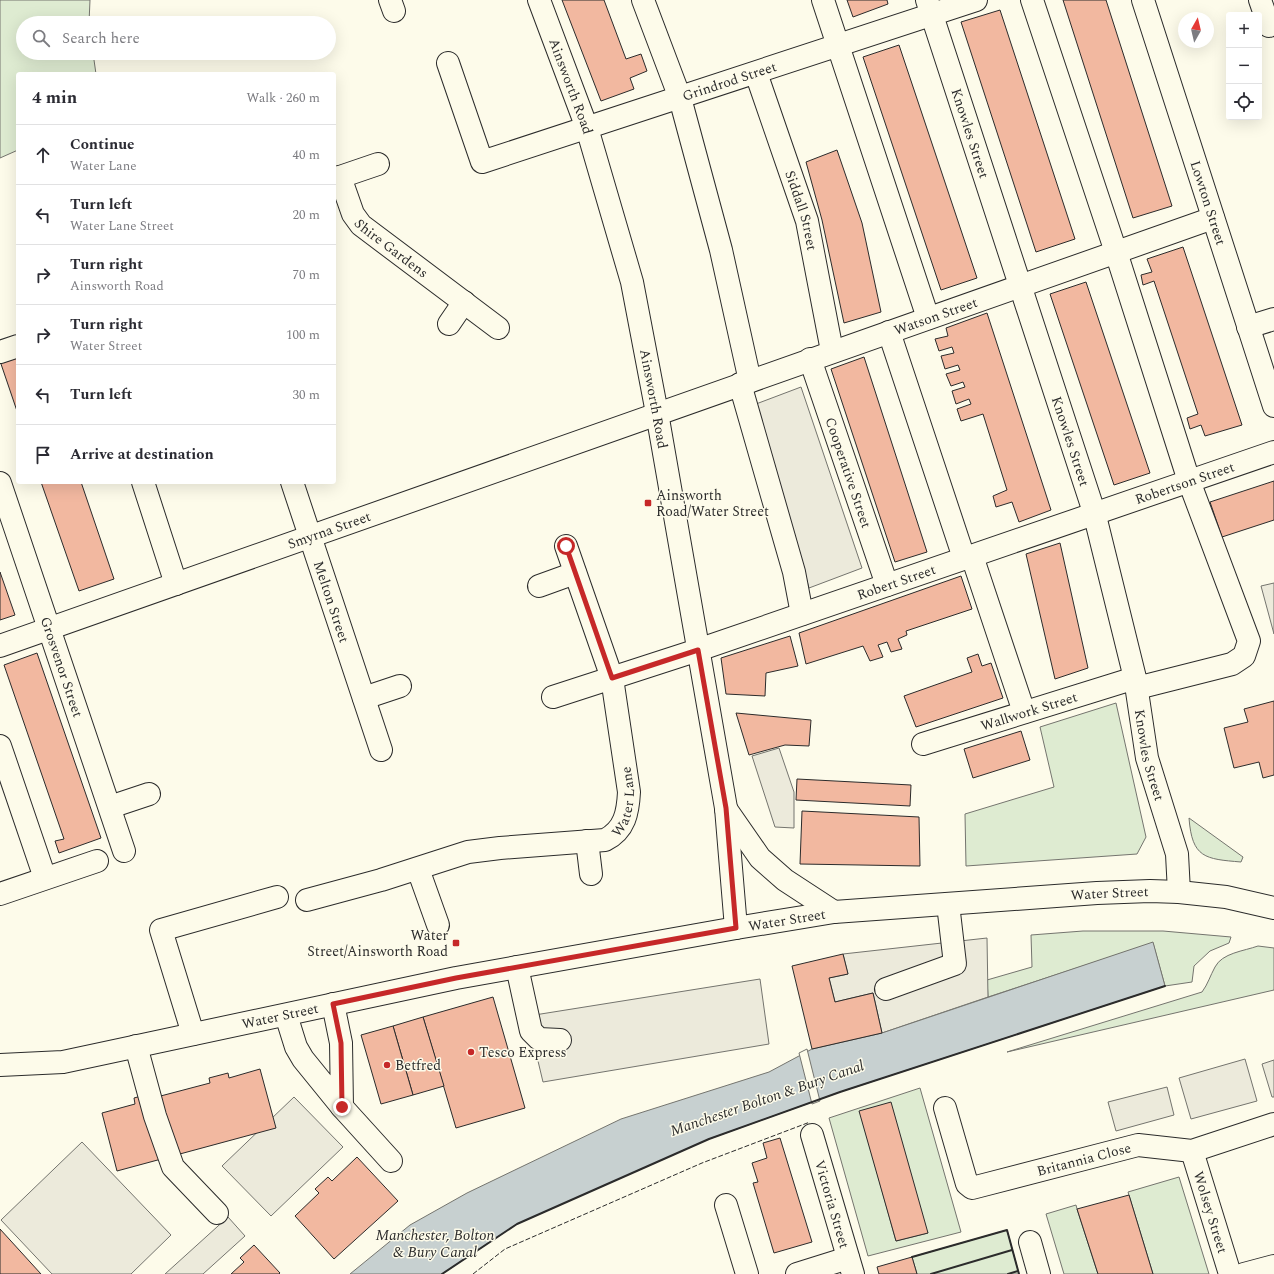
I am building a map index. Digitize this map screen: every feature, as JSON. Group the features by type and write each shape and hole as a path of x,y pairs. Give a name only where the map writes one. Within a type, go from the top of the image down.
{"street":[{"name":"Ainsworth Road","path":"539,0 587,128 632,282 657,413 726,808 736,928"},
{"path":"643,0 680,98 721,250 745,382 794,572 802,614"},
{"path":"823,0 928,318"},
{"name":"Grindrod Street","path":"448,63 482,162 838,46 929,7 976,0"},
{"name":"Wallwork Street","path":"923,744 1024,712 1136,683 1232,664 1244,656 1249,642 1189,481 1116,252 1032,0"},
{"name":"Lowton Street","path":"1143,0 1274,406"},
{"path":"1260,0 1269,26"},
{"name":"Knowles Street","path":"929,7 1094,512 1136,683 1147,758 1177,854 1179,892"},
{"name":"Siddall Street","path":"756,73 807,221 832,352"},
{"name":"Shire Gardens","path":"378,164 337,178 353,214 361,225 498,328"},
{"name":"Watson Street","path":"657,413 1213,218"},
{"path":"449,324 464,302"},
{"path":"1248,327 1274,319"},
{"path":"889,332 1024,712"},
{"path":"0,352 16,347"},
{"name":"Cooperative Street","path":"810,360 887,585"},
{"name":"Smyrna Street","path":"0,646 657,413"},
{"name":"Robertson Street","path":"1094,512 1274,452"},
{"name":"Grosvenor Street","path":"0,483 124,851"},
{"path":"144,484 176,584"},
{"name":"Melton Street","path":"293,484 381,750"},
{"name":"Robert Street","path":"553,697 698,650 1094,512"},
{"name":"Water Lane","path":"307,900 418,869 468,852 605,840 615,835 623,825 628,811 629,792 612,678 566,546"},
{"path":"539,586 575,573"},
{"path":"364,698 400,686"},
{"path":"1,755 45,878"},
{"path":"110,807 149,794"},
{"name":"Ainsworth Road","path":"726,808 760,858 785,880 834,912"},
{"path":"586,841 591,874"},
{"path":"0,894 97,861"},
{"path":"418,869 438,925"},
{"name":"Water Street","path":"0,1064 63,1062 333,1004 517,967 834,912 1097,893 1179,892 1273,903"},
{"path":"193,1034 162,930 277,897"},
{"path":"886,990 955,964 948,904"},
{"path":"517,967 531,1031 539,1039 560,1040"},
{"path":"333,1004 341,1043 342,1107"},
{"path":"286,1015 296,1047 303,1059 342,1107 391,1161"},
{"path":"136,1046 155,1116 173,1167 217,1213"},
{"name":"Britannia Close","path":"945,1108 967,1184 972,1188 1138,1144 1192,1151"},
{"path":"1192,1151 1274,1124"},
{"name":"Victoria Street","path":"812,1134 851,1266"},
{"name":"Wolsey Street","path":"1192,1151 1230,1274"},
{"path":"726,1205 747,1274"},
{"path":"1030,1242 1039,1274"},
{"path":"796,1274 851,1266"},
{"path":"1244,1274 1274,1266"}],"green space":[{"path":"0,0 90,0 89,16 16,16 16,60 94,60 96,72 16,72 16,151 0,158"},
{"path":"1116,703 1146,837 1137,854 966,866 965,814 1054,787 1040,727"},
{"path":"1189,818 1243,857 1241,862 1210,857 1197,849 1193,841"},
{"path":"1083,931 1163,931 1231,937 1229,943 1210,951 1194,966 1192,982 1165,986 1153,943 988,997 987,980 1032,967 1031,935"},
{"path":"1258,946 1274,948 1274,990 1007,1052 1202,992 1218,962 1234,953"},
{"path":"920,1088 961,1232 868,1256 829,1118","holes":["860,1111 928,1233 896,1241"]},
{"path":"1179,1177 1209,1274 1153,1274 1128,1192"},
{"path":"1076,1205 1098,1274 1064,1274 1046,1214"},
{"path":"1007,1230 1019,1274 917,1274 912,1257"}],"shaded area":[{"path":"801,387 862,568 809,588 756,404"},
{"path":"1274,583 1274,634 1261,586"},
{"path":"779,748 794,792 794,828 775,827 752,756"},
{"path":"987,938 988,997 882,1033 873,993 835,1002 829,978 848,974 843,954"},
{"path":"760,979 769,1044 543,1082 533,1040 522,1017"},
{"path":"1245,1059 1257,1101 1191,1119 1179,1078"},
{"path":"1274,1060 1274,1097 1272,1097 1262,1064"},
{"path":"1167,1087 1174,1115 1116,1131 1108,1102"},
{"path":"294,1097 343,1147 271,1216 222,1166"},
{"path":"82,1142 171,1235 131,1274 52,1274 1,1220"},
{"path":"228,1217 245,1236 203,1274 165,1274"}],"water":[{"name":"Manchester, Bolton & Bury Canal","path":"1153,942 1165,986 840,1092 709,1139 517,1224 442,1274 350,1274 410,1225 467,1193 621,1119 769,1072 812,1049 882,1033"}],"pier":[{"path":"807,1049 820,1101 812,1104 799,1053"}],"building":[{"path":"562,0 604,0 626,59 641,54 647,71 630,78 634,89 601,101"},
{"path":"847,0 887,0 888,4 853,17"},
{"path":"1063,0 1106,0 1172,206 1133,218"},
{"path":"1000,10 1075,239 1036,252 961,22"},
{"path":"899,45 977,278 941,290 863,57"},
{"path":"837,150 862,223 881,312 844,323 822,220 806,162"},
{"path":"1183,247 1242,425 1205,436 1201,425 1190,429 1187,418 1198,414 1154,281 1143,285 1141,275 1152,272 1147,259"},
{"path":"1086,282 1150,473 1114,485 1050,294"},
{"path":"987,313 1051,510 1019,522 1012,502 996,507 993,496 1007,490 983,414 961,421 957,409 971,404 969,399 956,404 952,391 965,387 963,382 951,386 946,374 960,370 958,365 945,369 941,356 954,353 952,347 939,351 935,339 948,336 946,328"},
{"path":"16,354 16,408 0,361"},
{"path":"864,357 927,552 895,562 831,369"},
{"path":"1274,481 1274,520 1222,537 1210,502"},
{"path":"42,484 82,484 114,579 79,591"},
{"path":"1060,543 1088,668 1055,679 1026,554"},
{"path":"0,572 15,615 0,620"},
{"path":"961,576 972,609 906,631 907,635 898,639 902,649 891,652 887,642 878,645 883,657 870,661 863,646 806,664 799,633"},
{"path":"790,636 798,666 766,673 765,696 726,694 721,658"},
{"path":"37,653 101,838 59,853 55,841 64,839 4,665"},
{"path":"978,654 982,666 991,663 1003,698 916,727 904,696 972,672 967,658"},
{"path":"1274,701 1274,775 1263,778 1259,762 1234,768 1224,728 1248,722 1244,709"},
{"path":"736,713 811,720 809,746 785,745 749,755"},
{"path":"1021,731 1030,760 973,778 964,749"},
{"path":"797,779 911,785 910,806 796,800"},
{"path":"802,811 919,817 920,866 800,864"},
{"path":"843,954 848,974 829,978 835,1002 873,993 882,1033 812,1049 792,966"},
{"name":"Tesco Express","path":"493,997 525,1108 456,1128 423,1017"},
{"path":"423,1017 444,1086 413,1095 393,1026"},
{"name":"Betfred","path":"393,1026 413,1095 381,1104 361,1035"},
{"path":"260,1069 276,1128 117,1171 102,1113 135,1104 134,1098 152,1093 153,1098 210,1083 209,1078 228,1073 229,1078"},
{"path":"891,1102 928,1233 896,1241 859,1111"},
{"path":"780,1138 812,1242 774,1253 753,1183 758,1182 752,1163 767,1158 763,1143"},
{"path":"357,1157 398,1201 334,1259 295,1216 319,1193 315,1189 328,1177 332,1181"},
{"path":"1129,1195 1153,1274 1098,1274 1077,1209"},
{"path":"0,1229 41,1274 0,1274"},
{"path":"254,1245 280,1273 279,1274 231,1274 244,1262 240,1258"},
{"path":"912,1257 917,1274 879,1274 877,1267"}],"fence":[{"path":"473,1274 505,1249 702,1163 810,1122"}],"wall":[{"path":"442,1274 517,1224 709,1139 840,1092 1165,986"},
{"path":"912,1257 1007,1230 1019,1274"},
{"path":"931,1274 1012,1250"},
{"path":"1008,1274 1018,1271"}],"place":[{"name":"Ainsworth Road/Water Street","path":"648,503"},
{"name":"Water Street/Ainsworth Road","path":"456,943"},
{"name":"Tesco Express","path":"471,1052"},
{"name":"Betfred","path":"387,1065"}],"route":[{"path":"342,1107 341,1043 333,1004 456,978 736,928 726,808 698,650 612,678 566,546"}],"water label":[{"name":"Manchester Bolton & Bury Canal","path":"767,1098"}]}
